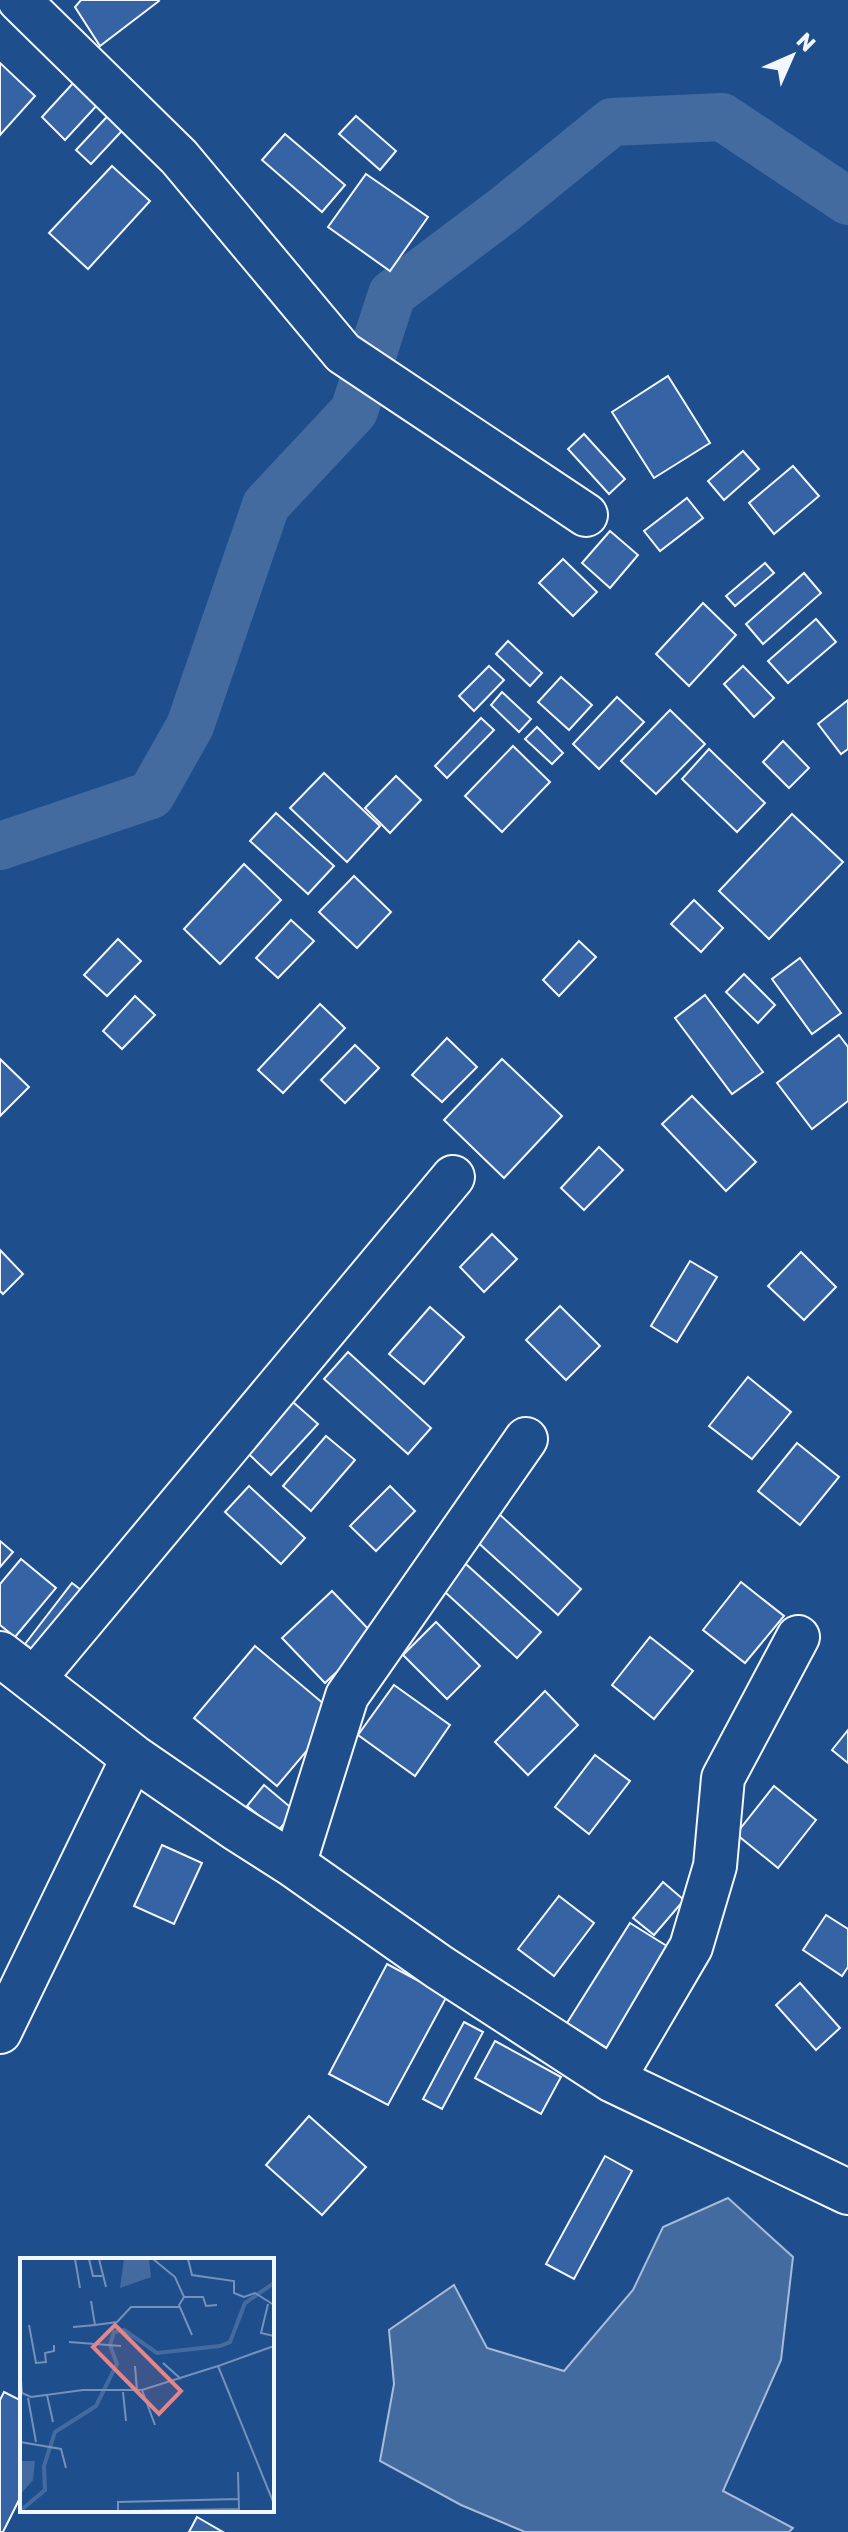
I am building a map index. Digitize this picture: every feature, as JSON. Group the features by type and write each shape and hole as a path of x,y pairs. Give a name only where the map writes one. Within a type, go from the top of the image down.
{"street":[{"path":"19,0 179,157 343,353 586,515"},
{"path":"453,1177 17,1667 133,1757 439,1967 613,2080 848,2192"},
{"path":"294,1865 347,1696 526,1439"},
{"path":"613,2080 691,1947 715,1866 723,1778 798,1637"},
{"path":"0,2032 133,1757"}],"water":[{"path":"728,2198 793,2257 781,2360 723,2491 793,2528 789,2532 525,2532 461,2505 380,2461 394,2384 389,2330 454,2285 487,2348 564,2371 633,2290 663,2227"}],"building":[{"path":"81,0 159,1 100,46 75,7"},
{"path":"0,63 35,96 0,135"},
{"path":"75,81 99,103 65,140 42,117"},
{"path":"117,106 132,120 91,164 76,150"},
{"path":"356,116 396,151 380,170 339,134"},
{"path":"285,134 345,185 322,212 262,160"},
{"path":"112,166 150,201 88,269 49,233"},
{"path":"366,174 428,217 390,271 328,227"},
{"path":"668,376 710,443 654,478 612,412"},
{"path":"584,434 625,479 609,494 568,449"},
{"path":"743,451 759,469 724,500 708,481"},
{"path":"793,466 819,496 774,534 749,503"},
{"path":"687,498 703,518 660,551 644,531"},
{"path":"610,531 638,555 610,588 582,563"},
{"path":"563,559 597,592 573,616 539,583"},
{"path":"765,563 774,573 735,606 726,596"},
{"path":"804,573 821,593 763,644 746,624"},
{"path":"703,603 736,635 689,686 656,654"},
{"path":"816,619 836,642 788,683 768,661"},
{"path":"508,641 542,673 530,686 496,654"},
{"path":"489,666 504,680 474,711 459,696"},
{"path":"743,666 774,698 754,717 724,684"},
{"path":"561,677 592,705 569,730 538,702"},
{"path":"502,692 531,719 519,732 491,705"},
{"path":"617,697 644,722 599,769 573,744"},
{"path":"848,700 848,749 841,754 818,724"},
{"path":"670,710 705,744 656,794 621,761"},
{"path":"481,718 494,730 447,778 435,766"},
{"path":"537,727 563,753 552,764 525,739"},
{"path":"783,741 809,768 789,788 763,762"},
{"path":"513,746 550,782 502,832 465,796"},
{"path":"709,749 765,803 737,832 682,779"},
{"path":"324,773 380,826 347,862 290,808"},
{"path":"396,776 421,800 390,833 365,808"},
{"path":"276,813 334,866 308,894 250,841"},
{"path":"792,814 843,862 769,939 719,891"},
{"path":"244,864 281,900 220,964 184,929"},
{"path":"354,876 391,912 357,948 319,912"},
{"path":"694,900 723,928 701,952 671,924"},
{"path":"291,920 314,941 278,978 256,958"},
{"path":"118,939 141,961 107,996 84,975"},
{"path":"579,941 596,957 559,996 543,980"},
{"path":"800,958 841,1013 812,1034 772,979"},
{"path":"744,974 775,1005 758,1023 726,992"},
{"path":"705,995 763,1072 732,1094 675,1018"},
{"path":"135,996 155,1015 122,1049 103,1031"},
{"path":"320,1004 345,1028 283,1093 258,1070"},
{"path":"839,1035 848,1047 848,1101 812,1129 777,1083"},
{"path":"447,1038 477,1067 442,1102 412,1075"},
{"path":"355,1045 379,1068 345,1103 321,1080"},
{"path":"0,1059 29,1087 0,1116"},
{"path":"502,1059 562,1116 504,1178 444,1120"},
{"path":"692,1096 756,1162 726,1191 662,1124"},
{"path":"599,1147 623,1170 584,1210 561,1188"},
{"path":"492,1234 517,1259 484,1292 460,1267"},
{"path":"0,1250 23,1274 3,1294 0,1291"},
{"path":"801,1252 836,1287 804,1320 768,1286"},
{"path":"690,1261 717,1277 677,1342 651,1326"},
{"path":"560,1306 600,1346 566,1380 526,1340"},
{"path":"430,1307 464,1337 424,1384 389,1354"},
{"path":"348,1352 431,1428 408,1454 324,1379"},
{"path":"748,1377 791,1412 752,1459 709,1426"},
{"path":"285,1395 318,1424 271,1475 239,1445"},
{"path":"326,1436 355,1460 311,1511 283,1486"},
{"path":"797,1443 839,1477 800,1525 758,1491"},
{"path":"249,1486 305,1538 281,1564 225,1512"},
{"path":"390,1486 415,1511 376,1551 350,1526"},
{"path":"498,1513 581,1589 558,1615 474,1539"},
{"path":"0,1541 13,1552 0,1567"},
{"path":"457,1556 541,1632 517,1658 434,1582"},
{"path":"21,1559 56,1588 15,1637 0,1625 0,1584"},
{"path":"741,1582 784,1616 745,1663 703,1630"},
{"path":"72,1583 90,1597 43,1657 25,1644"},
{"path":"332,1591 375,1636 325,1683 282,1638"},
{"path":"436,1622 480,1666 447,1699 403,1655"},
{"path":"650,1637 693,1671 654,1719 612,1685"},
{"path":"255,1646 337,1715 277,1786 194,1718"},
{"path":"394,1685 450,1725 415,1776 358,1735"},
{"path":"545,1691 578,1725 528,1775 495,1742"},
{"path":"848,1730 848,1763 832,1750"},
{"path":"595,1755 630,1781 589,1834 555,1807"},
{"path":"264,1785 295,1811 278,1831 247,1806"},
{"path":"774,1786 816,1820 778,1868 736,1834"},
{"path":"162,1845 202,1863 174,1924 134,1906"},
{"path":"663,1882 684,1900 654,1935 633,1918"},
{"path":"559,1896 594,1923 554,1976 518,1949"},
{"path":"826,1915 848,1929 848,1967 842,1976 803,1950"},
{"path":"630,1923 670,1948 607,2048 567,2023"},
{"path":"387,1964 447,1996 388,2105 329,2074"},
{"path":"800,1983 840,2028 816,2050 776,2005"},
{"path":"464,2022 483,2032 442,2109 423,2099"},
{"path":"495,2041 561,2077 541,2114 475,2078"},
{"path":"309,2116 366,2167 322,2215 266,2165"},
{"path":"605,2156 632,2171 574,2279 546,2264"},
{"path":"4,2392 20,2400 20,2498 3,2532 0,2532 0,2400"},
{"path":"197,2517 223,2532 189,2532"}],"waterway":[{"path":"0,846 151,795 190,726 266,505 354,411 392,294 505,209 612,122 722,117 848,201"}]}
